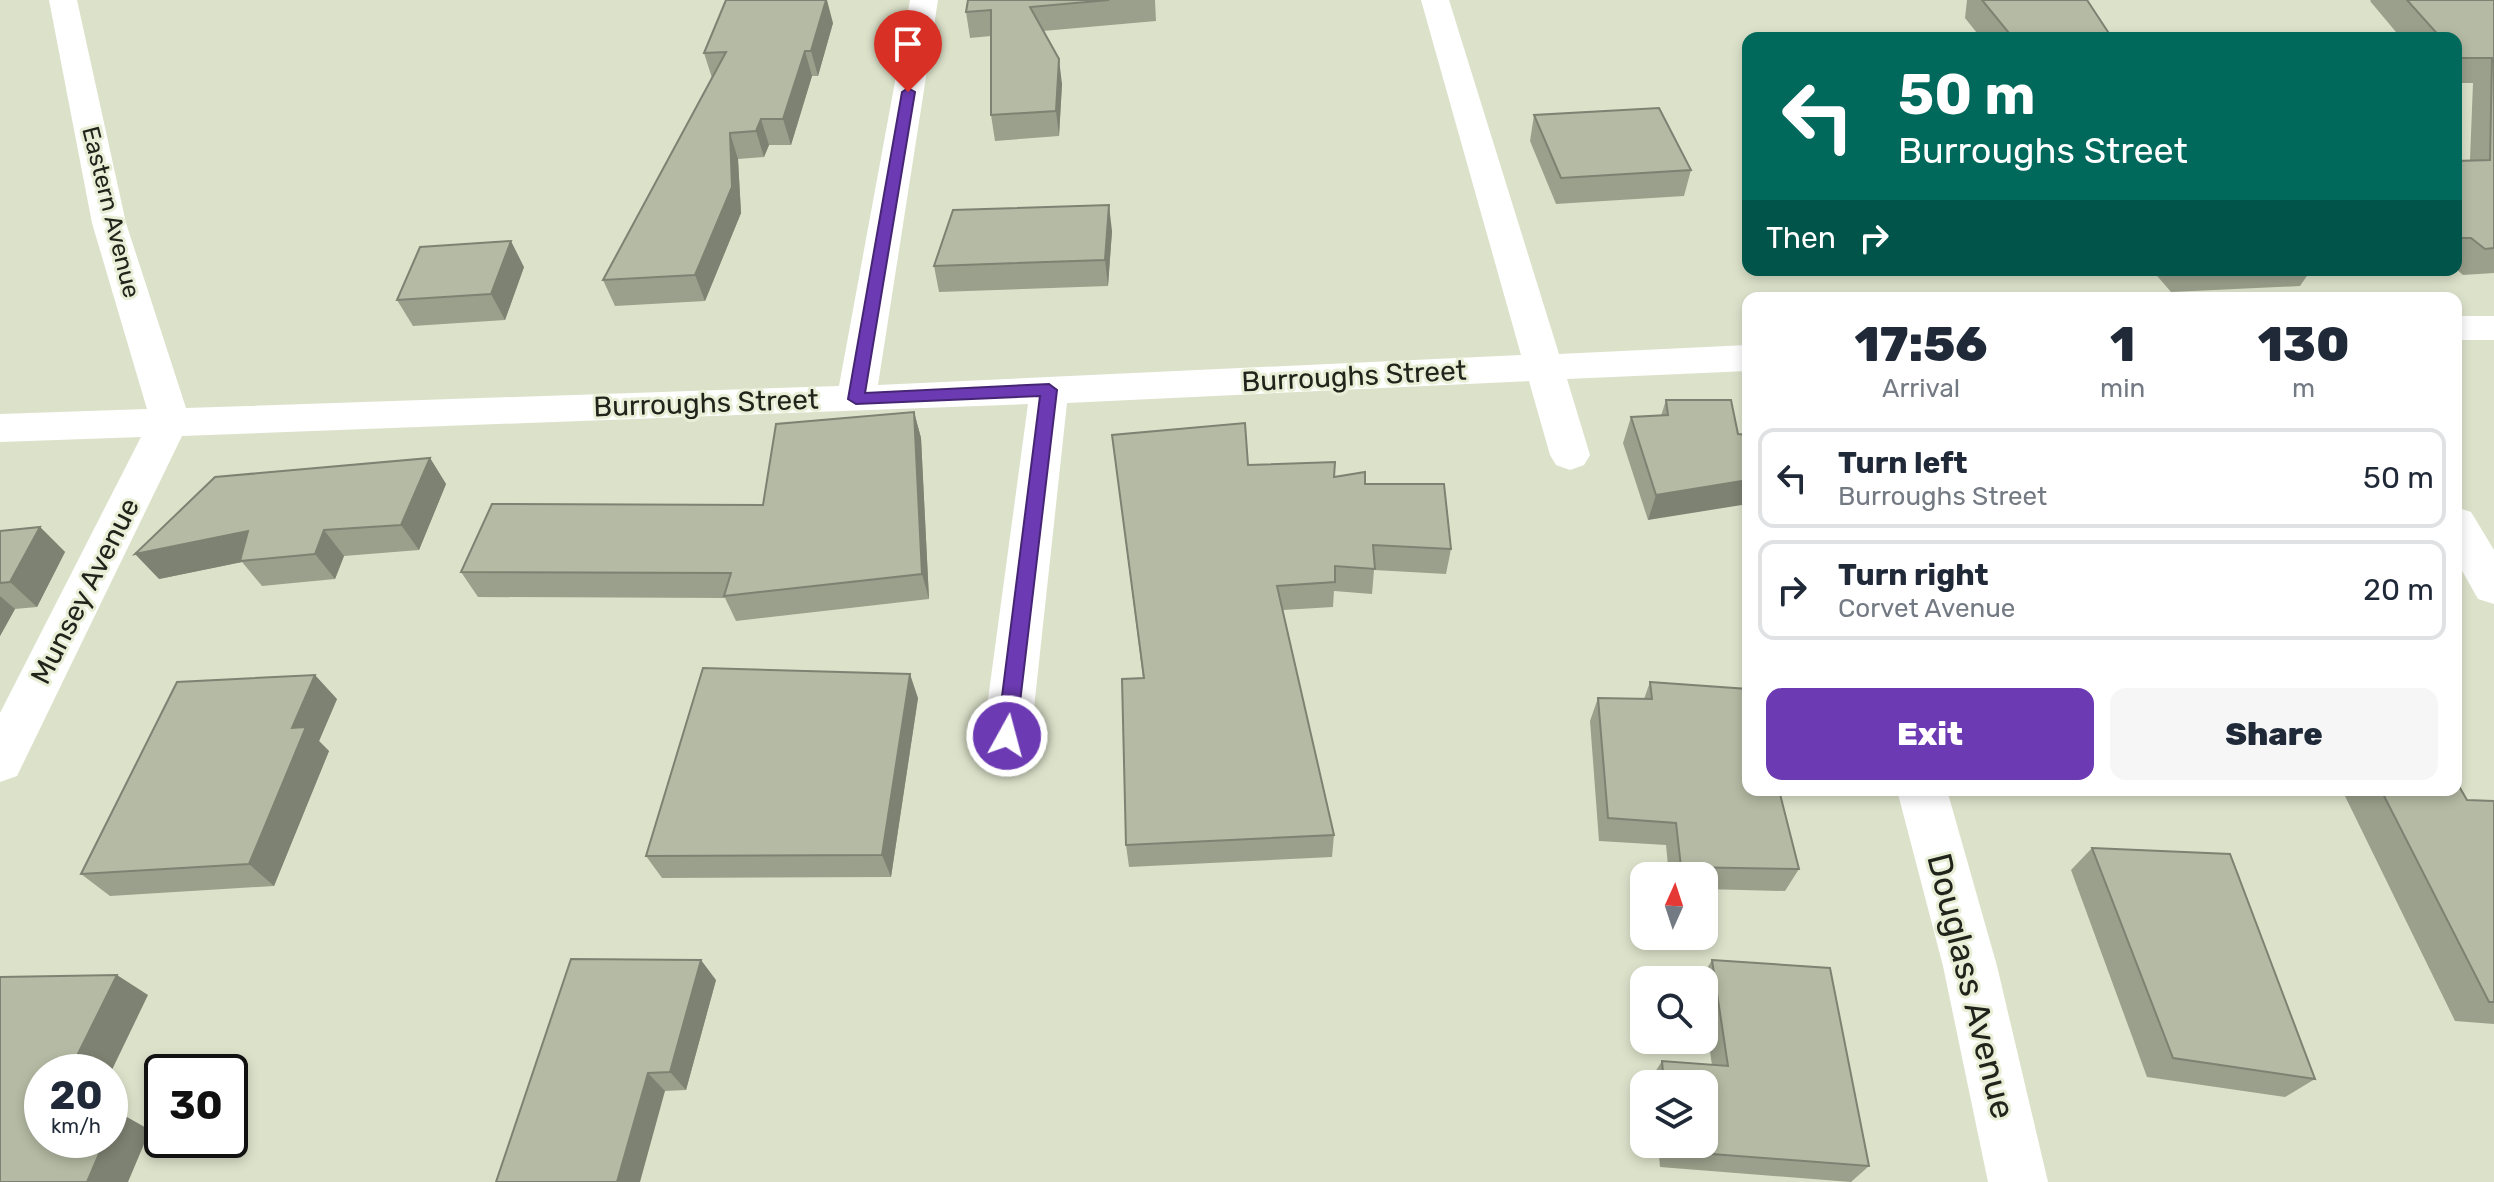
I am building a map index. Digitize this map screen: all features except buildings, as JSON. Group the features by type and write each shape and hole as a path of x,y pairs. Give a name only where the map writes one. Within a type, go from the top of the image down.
{"street":[{"name":"Eastern Avenue","path":"63,0 109,223 170,420"},
{"path":"856,399 924,0"},
{"path":"1435,0 1570,455"},
{"path":"2462,328 2494,328"},
{"name":"Burroughs Street","path":"0,428 856,399 1742,358"},
{"path":"1007,736 1049,390"},
{"name":"Munsey Avenue","path":"0,761 170,420"},
{"path":"2462,533 2494,587"},
{"name":"Douglass Avenue","path":"1924,796 1970,966 2018,1182"}],"route":[{"path":"908,92 856,399 1049,390 1007,736"}]}
